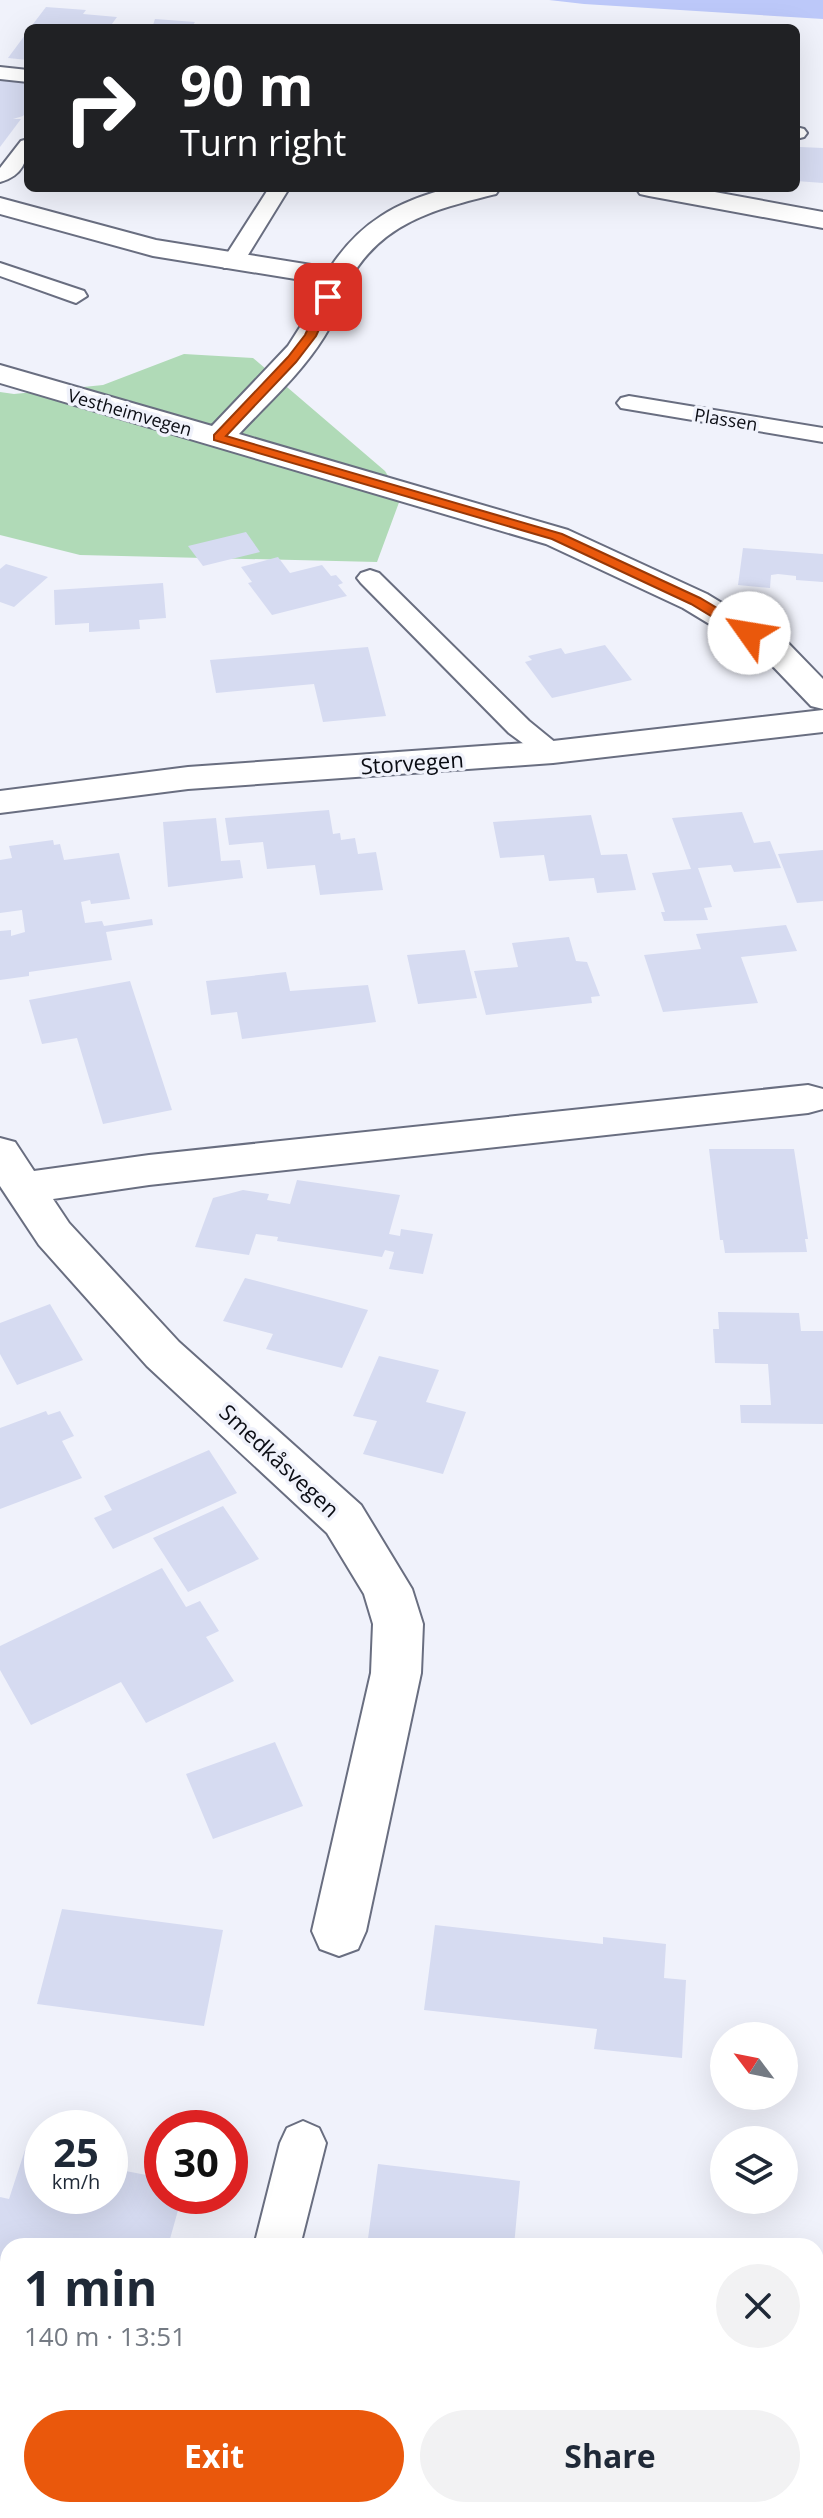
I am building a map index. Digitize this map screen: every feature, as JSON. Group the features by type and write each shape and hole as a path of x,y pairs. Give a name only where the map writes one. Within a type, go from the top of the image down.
{"street":[{"path":"218,438 310,336 337,277 369,235 391,218 445,196 466,192"},
{"path":"671,192 823,220"},
{"path":"0,206 153,248 232,263 337,277"},
{"name":"Vestheimvegen","path":"0,374 557,537 695,601 776,650 823,699"},
{"name":"Storvegen","path":"0,802 188,778 553,752 823,721"},
{"name":"Smedkåsvegen","path":"11,1171 149,1170 808,1099"},
{"name":"Smedkåsvegen","path":"11,1171 54,1234 163,1354 344,1519 387,1589 398,1624 396,1673 339,1931"}],"lane":[{"path":"0,73 24,76"},
{"path":"0,176 9,171 24,150"},
{"path":"232,263 277,192"},
{"path":"0,269 76,296"},
{"name":"Plassen","path":"629,403 823,435"},
{"path":"370,578 519,727 553,752"},
{"path":"279,2238 303,2143"}],"green space":[{"path":"184,354 253,358 385,471 401,497 377,562 80,555 0,535 0,392 14,394 103,385"}],"water":[{"path":"549,0 823,0 823,19 584,4"}],"building":[{"path":"46,7 86,10 83,14 117,17 112,24 33,24"},
{"path":"155,19 195,22 194,24 153,24"},
{"path":"24,36 24,60 8,58"},
{"path":"0,79 24,81 24,115 13,119 21,119 0,147"},
{"path":"800,147 823,148 823,183 800,181"},
{"path":"246,532 260,552 203,566 188,546"},
{"path":"743,548 823,554 823,582 796,580 796,576 778,574 771,575 770,588 738,585"},
{"path":"278,557 290,573 322,565 331,576 336,575 343,583 338,585 347,596 272,615 248,583 252,582 241,567"},
{"path":"6,564 48,577 14,607 0,602 0,569"},
{"path":"163,583 166,618 139,620 140,629 89,632 89,623 55,625 54,590"},
{"path":"605,645 632,680 552,698 525,662 532,660 528,656 561,648 565,654"},
{"path":"368,647 386,716 323,722 314,684 216,693 210,660"},
{"path":"329,810 333,834 340,833 341,840 355,838 358,854 376,852 383,890 320,895 315,865 267,869 263,842 229,845 225,818"},
{"path":"742,812 754,843 770,841 781,868 734,872 731,865 698,868 712,907 704,908 708,920 664,921 661,912 665,912 652,873 691,869 672,818"},
{"path":"591,815 601,855 627,854 636,890 597,893 594,878 549,881 544,855 500,858 493,822"},
{"path":"216,818 221,861 240,860 243,878 168,887 163,822"},
{"path":"53,840 54,845 60,844 64,860 119,853 130,899 91,904 90,900 81,902 85,923 102,921 104,926 152,919 153,925 106,932 112,960 29,972 29,976 0,980 0,931 11,930 11,936 25,932 22,910 0,913 0,860 12,858 9,846"},
{"path":"823,850 823,901 797,903 778,854"},
{"path":"786,925 797,951 741,957 758,1003 663,1012 644,955 701,949 696,934"},
{"path":"569,937 576,961 587,962 600,996 591,997 592,1003 486,1015 474,971 518,967 512,943"},
{"path":"465,950 477,998 418,1004 407,955"},
{"path":"286,972 290,991 368,985 376,1022 242,1039 237,1012 211,1015 206,981"},
{"path":"130,981 172,1110 103,1124 77,1038 42,1044 29,1000"},
{"path":"709,1149 794,1149 808,1239 805,1239 807,1252 725,1253 723,1240 720,1240"},
{"path":"297,1180 400,1195 389,1234 400,1236 401,1229 433,1234 423,1274 389,1269 394,1252 385,1250 382,1257 277,1241 278,1237 256,1234 249,1255 195,1247 213,1198 243,1190 269,1194 267,1200 290,1204"},
{"path":"245,1278 368,1310 342,1368 266,1349 273,1334 223,1321"},
{"path":"50,1304 83,1360 17,1385 0,1354 0,1323"},
{"path":"718,1312 799,1313 801,1331 823,1331 823,1424 741,1423 740,1405 771,1405 768,1364 715,1363 713,1329 719,1329"},
{"path":"379,1356 439,1370 426,1402 466,1412 443,1474 363,1454 377,1421 353,1416"},
{"path":"46,1411 48,1415 60,1411 74,1436 62,1441 82,1478 0,1509 0,1428"},
{"path":"209,1450 237,1493 113,1549 94,1518 112,1510 104,1496"},
{"path":"223,1506 259,1559 188,1592 153,1538"},
{"path":"162,1568 186,1607 200,1601 219,1631 206,1637 234,1681 146,1723 121,1682 31,1725 0,1670 0,1646"},
{"path":"275,1742 303,1806 213,1839 186,1774"},
{"path":"62,1909 223,1930 204,2026 37,2004"},
{"path":"435,1925 603,1944 603,1937 666,1944 664,1978 686,1980 682,2058 594,2049 597,2029 424,2010"},
{"path":"24,2153 24,2214 128,2214 128,2171 144,2175 144,2214 177,2214 170,2238 0,2238 0,2197 9,2199"},
{"path":"378,2164 520,2181 515,2238 368,2238"}],"route":[{"path":"328,297 310,336 292,360 218,438 557,537 695,601 749,633"}]}
